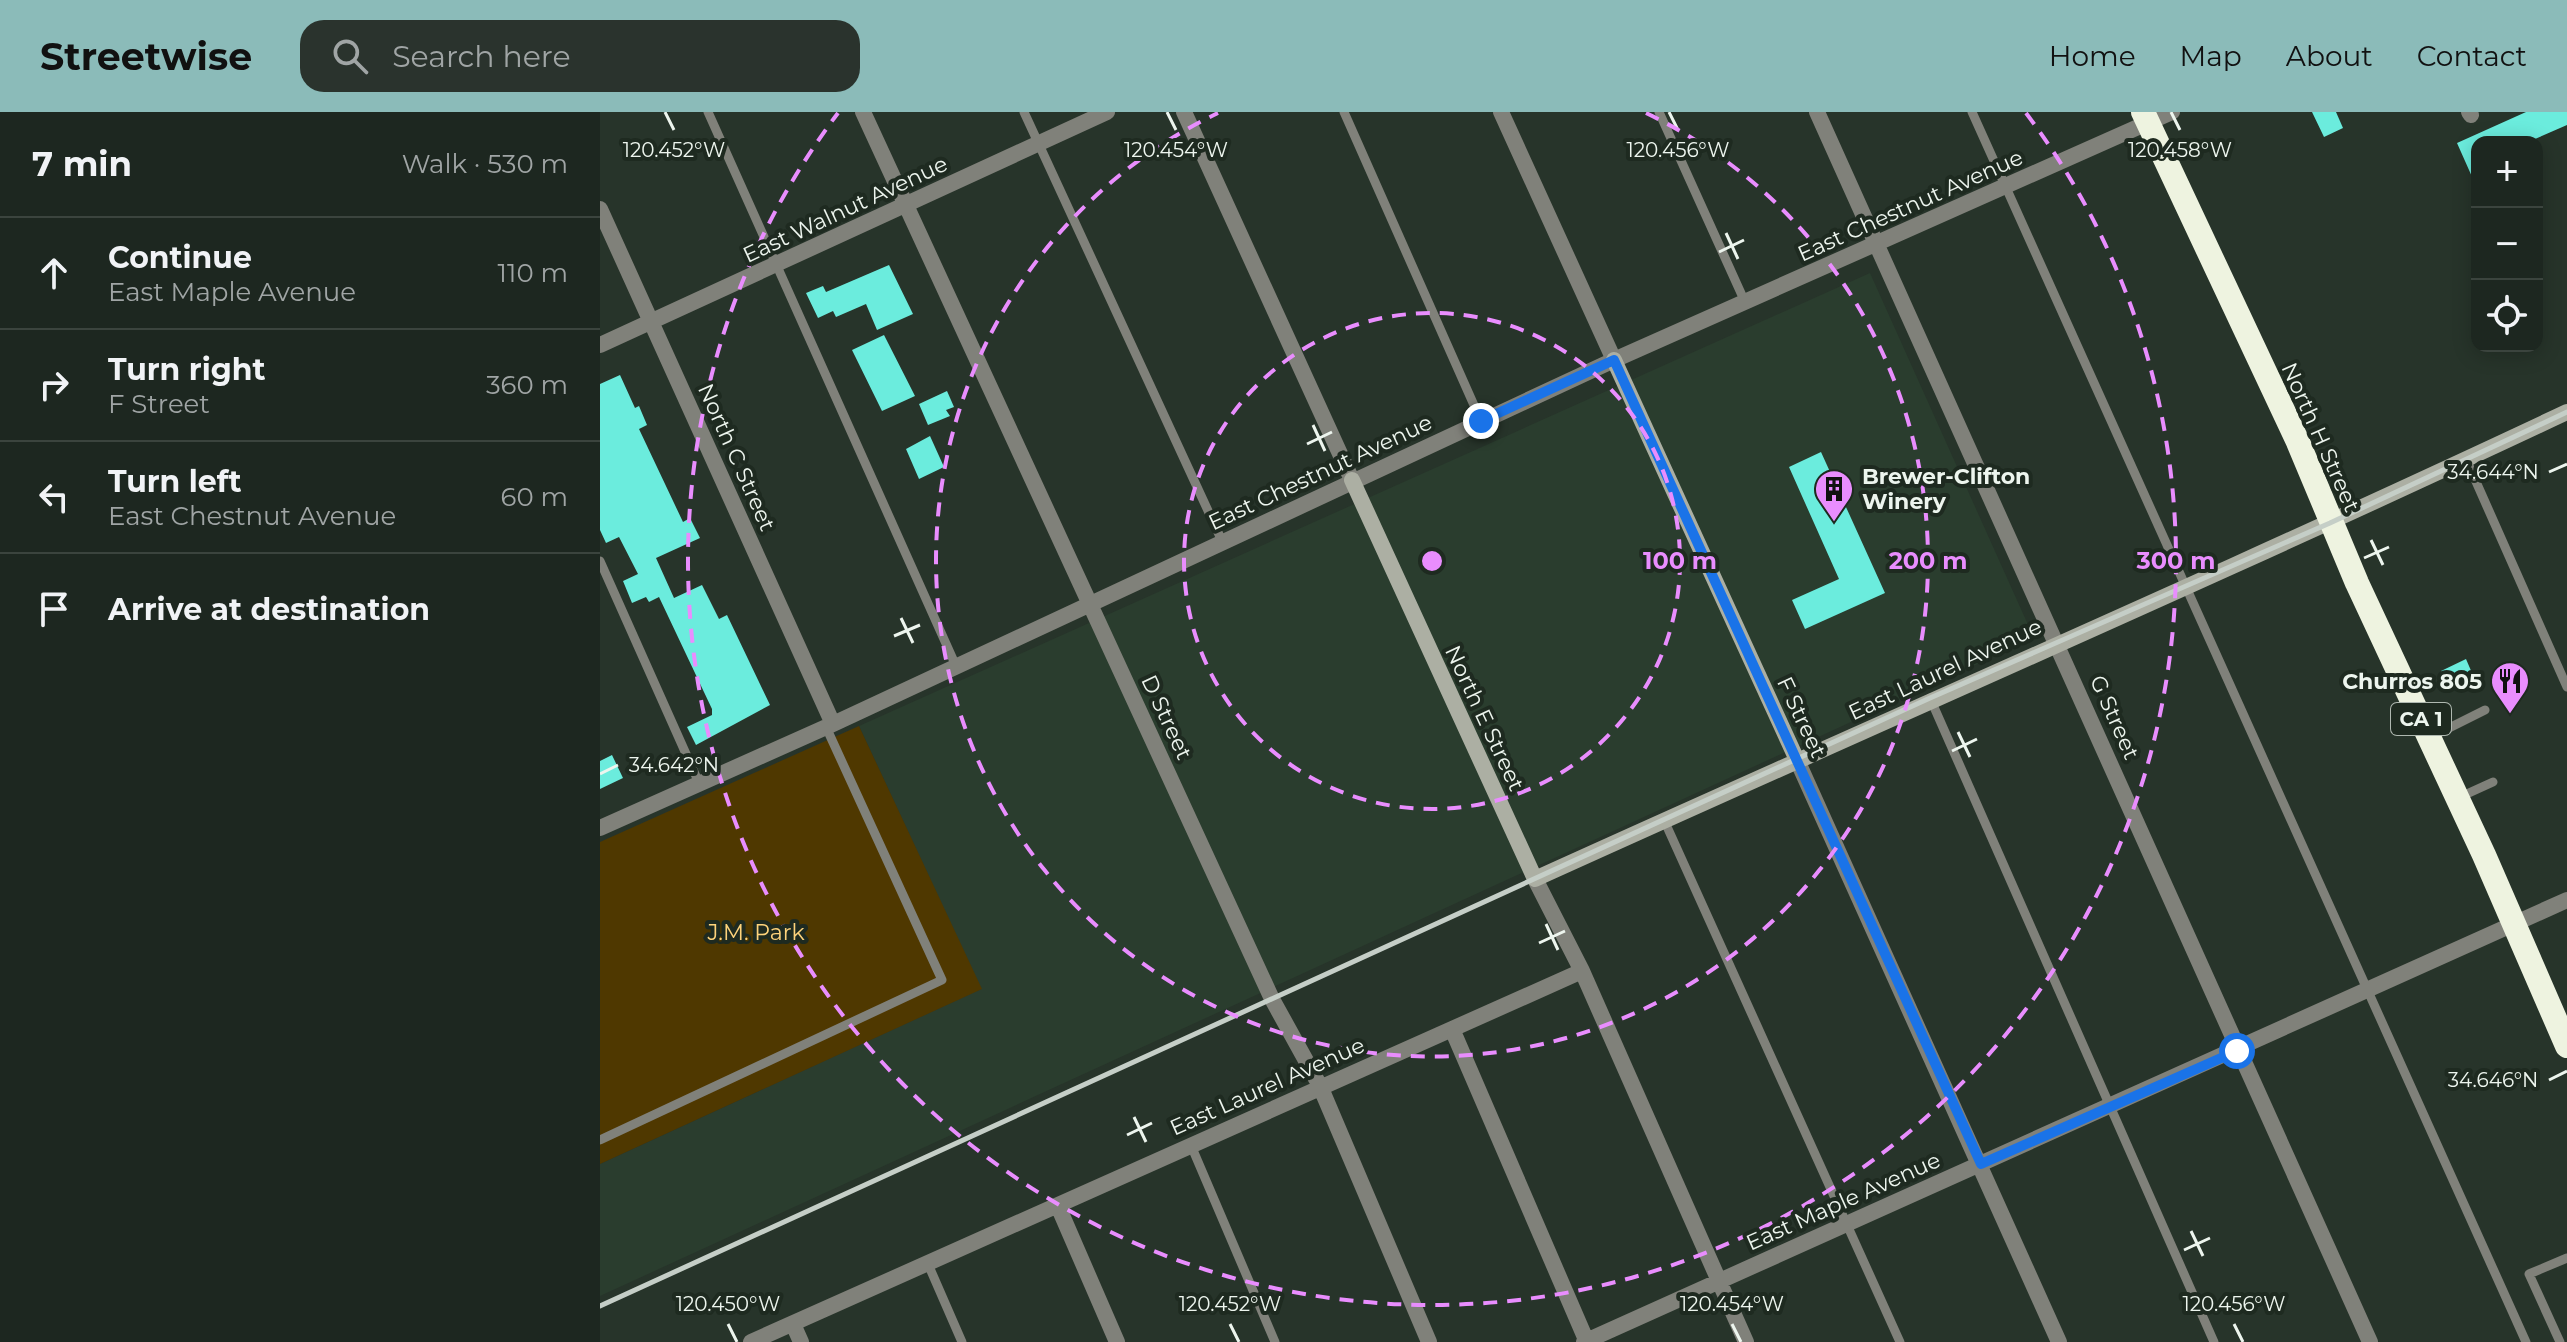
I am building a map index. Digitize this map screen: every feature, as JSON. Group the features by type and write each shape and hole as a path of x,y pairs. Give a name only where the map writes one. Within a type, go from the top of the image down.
{"highway":[{"name":"North H Street","path":"2146,118 2298,442 2330,523 2458,798 2567,1046"}],"street":[{"name":"D Street","path":"863,112 1272,999 1320,1086 1429,1342"},
{"name":"East Walnut Avenue","path":"600,345 1107,112"},
{"name":"North E Street","path":"1184,112 1535,879 1582,971 1746,1342"},
{"name":"F Street","path":"1501,112 1981,1164 2059,1342"},
{"name":"G Street","path":"1817,112 2058,641 2237,1051 2370,1342"},
{"name":"East Chestnut Avenue","path":"600,828 829,725 1614,360 2006,187 2146,118 2172,112"},
{"name":"North C Street","path":"600,209 829,725"},
{"name":"East Laurel Avenue","path":"1535,879 2058,641 2330,523 2567,412"},
{"name":"East Maple Avenue","path":"1586,1342 2567,900"},
{"name":"East Laurel Avenue","path":"751,1342 1058,1206 1190,1143 1582,971"},
{"path":"1452,1029 1586,1342"},
{"path":"1058,1206 1117,1342"},
{"path":"793,1324 801,1342"}],"lane":[{"path":"708,112 956,666"},
{"path":"1024,112 1222,541"},
{"path":"1344,112 1481,421"},
{"path":"1659,112 1745,302"},
{"path":"1972,112 2526,1342"},
{"path":"2466,459 2567,687"},
{"path":"600,561 699,783"},
{"path":"1930,700 2214,1342"},
{"path":"2429,738 2485,710"},
{"path":"600,1140 942,980 829,725"},
{"path":"2458,798 2493,782"},
{"path":"1664,820 1900,1342"},
{"path":"1190,1143 1275,1342"},
{"path":"2560,1342 2529,1274 2567,1258"},
{"path":"928,1264 962,1342"}],"shaded area":[{"path":"1870,273 2034,638 600,1296 600,1164 981,989 859,726"}],"green space":[{"name":"J.M. Park","path":"859,726 982,989 600,1164 600,842"}],"building":[{"path":"2312,112 2336,112 2343,128 2324,137"},
{"path":"2526,112 2567,112 2567,125 2542,136 2473,136"},
{"path":"2471,137 2471,174 2457,143"},
{"path":"889,265 913,314 877,330 866,304 836,317 833,311 818,318 806,293 823,286 826,292"},
{"path":"884,335 915,396 882,411 852,350"},
{"path":"620,375 635,408 639,406 647,425 639,429 683,522 690,518 700,538 656,558 674,598 702,585 719,619 727,615 770,705 696,745 687,727 712,715 712,709 659,597 649,602 646,597 632,603 623,581 638,574 619,537 606,543 600,530 600,384"},
{"path":"947,391 954,407 946,410 950,416 928,425 919,404"},
{"path":"930,436 944,467 919,479 906,449"},
{"name":"Brewer-Clifton Winery","path":"1821,452 1885,593 1805,629 1792,600 1839,579 1789,467"},
{"path":"2466,659 2475,680 2450,692 2441,671"},
{"path":"612,755 623,778 600,789 600,761"}],"railway":[{"path":"600,1306 1930,698 2330,523 2567,412"}],"place":[{"name":"Brewer-Clifton Winery","path":"1834,523"},
{"name":"Churros 805","path":"2510,715"}],"route":[{"path":"1481,421 1614,360 1981,1164 2237,1051"}]}
